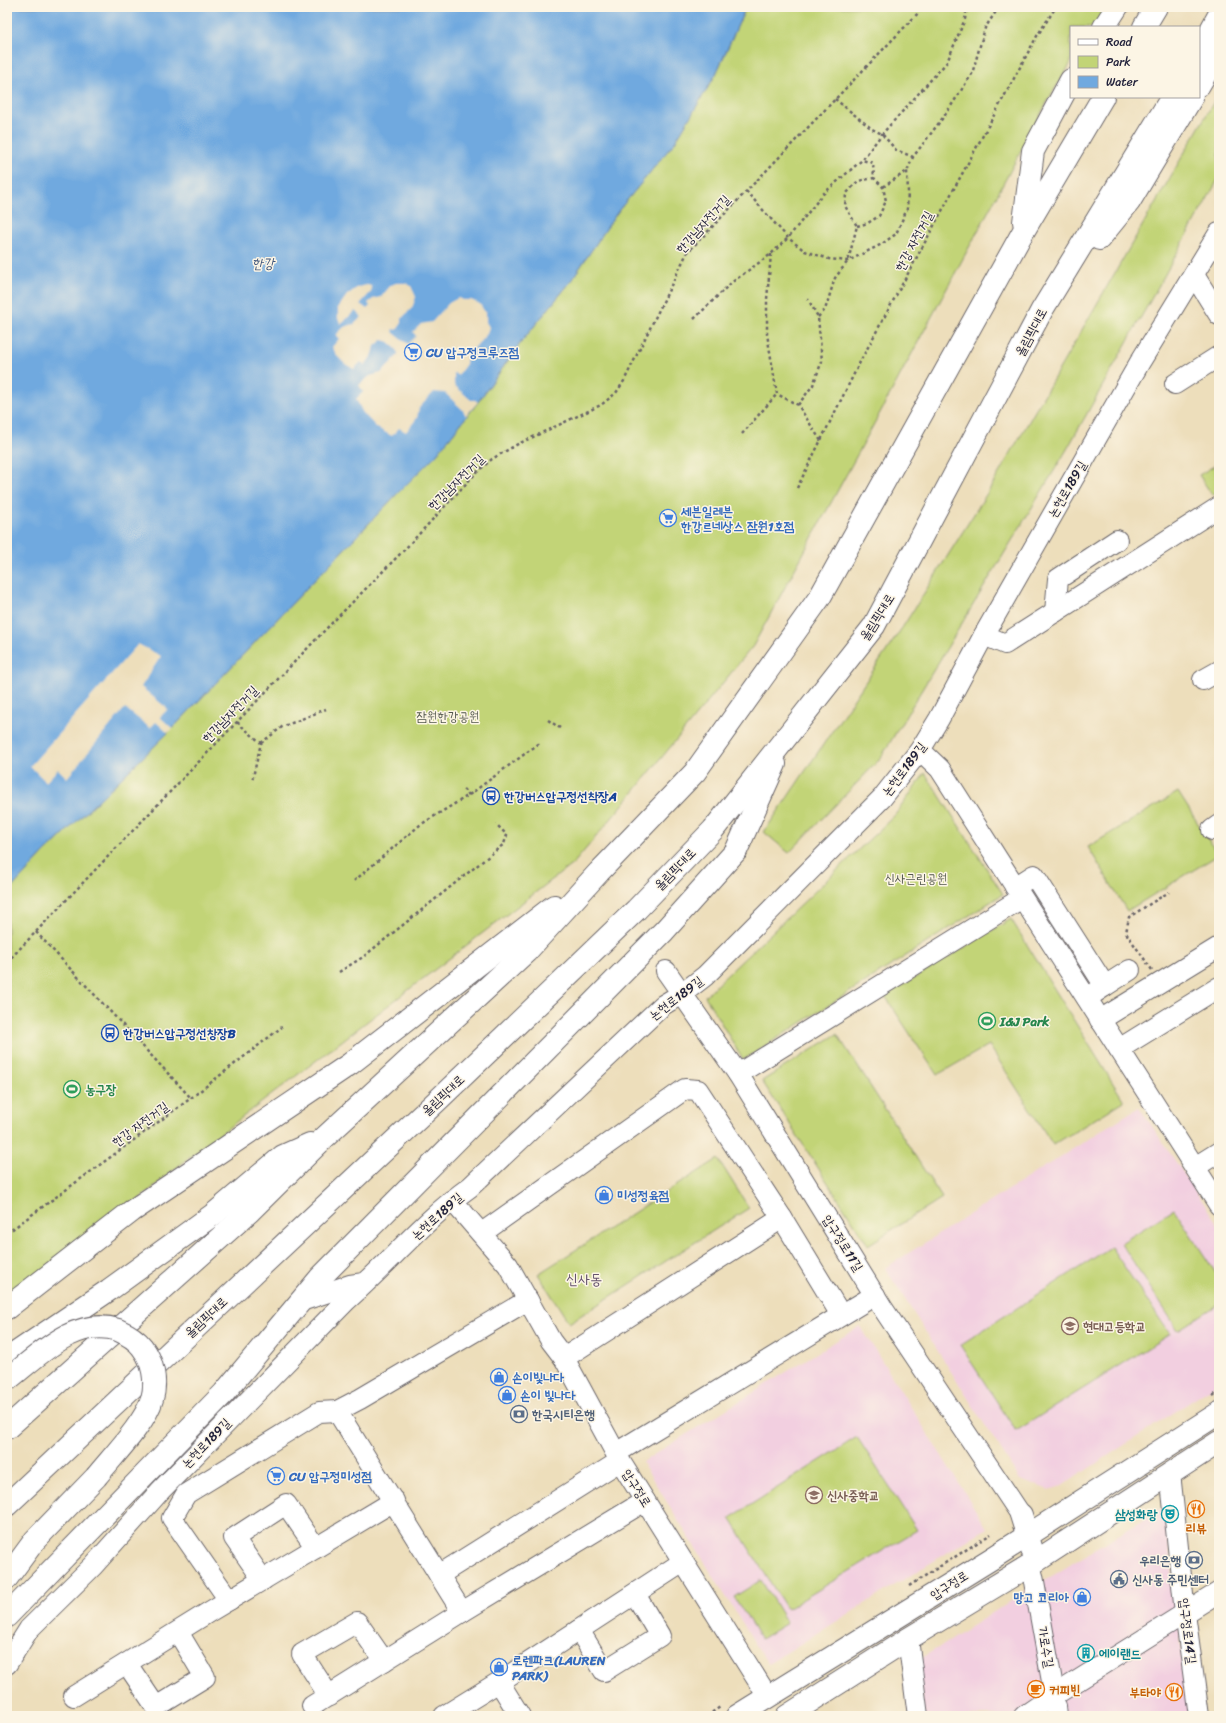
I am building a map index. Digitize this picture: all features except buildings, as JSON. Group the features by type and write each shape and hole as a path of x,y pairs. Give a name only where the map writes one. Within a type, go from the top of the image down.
{"main road":[{"path":"1105,26 1117,7"},
{"path":"1145,26 1156,7"},
{"path":"1200,50 1219,15"},
{"path":"1200,83 1219,51"},
{"path":"1022,232 1033,150 1070,82"},
{"path":"7,1428 250,1211 324,1138 526,952 598,872 695,772 820,597 1022,232 1102,98"},
{"name":"올림픽대로","path":"7,1505 439,1099 636,910 713,830 874,626 1042,310 1171,98"},
{"path":"1042,310 1128,202 1191,98"},
{"path":"7,1616 224,1393 325,1272 664,931 736,851 789,732"},
{"path":"7,1308 132,1211 350,1064 598,872"},
{"path":"7,1358 109,1290 214,1214 283,1156 324,1138"},
{"path":"7,1380 45,1350 68,1335 82,1328 98,1326 113,1328 126,1333 138,1342 147,1353 154,1371 152,1400 142,1420 96,1477 35,1540 7,1578"},
{"name":"압구정로","path":"738,1716 1029,1535 1219,1412"},
{"name":"압구정로","path":"787,1716 908,1639 1034,1569 1170,1473 1219,1442"},
{"path":"1021,1515 1029,1535 1034,1569"},
{"path":"768,1697 780,1716"}],"street":[{"name":"논현로189길","path":"7,1664 29,1629 93,1566 161,1490 346,1300 367,1282 452,1200 470,1188 663,1005 683,993 705,976 882,798 920,750 939,719 984,635 1140,362 1219,233"},
{"path":"1194,275 1219,315"},
{"path":"1174,384 1219,356"},
{"path":"984,635 1005,644 1219,507"},
{"path":"1055,612 1058,579 1117,540"},
{"path":"920,750 940,769 1118,1049 1195,1167 1216,1193"},
{"path":"738,1074 1019,892 1034,875 1105,986"},
{"path":"1100,1020 1219,947"},
{"path":"1087,998 1130,970"},
{"name":"압구정로11길","path":"666,971 683,993 738,1074 875,1295 1021,1515"},
{"path":"1118,1049 1219,986"},
{"path":"482,1233 684,1089 698,1090 782,1218 841,1316"},
{"path":"1195,1167 1219,1152"},
{"path":"452,1200 508,1264 551,1341 564,1358 618,1457 875,1295"},
{"path":"564,1358 782,1218"},
{"path":"301,1300 350,1285 367,1282"},
{"path":"229,1600 172,1518 186,1494 319,1412 337,1411 528,1300"},
{"path":"337,1411 462,1612"},
{"name":"압구정로","path":"439,1575 618,1457 768,1697"},
{"name":"압구정로14길","path":"1170,1473 1185,1613 1199,1716"},
{"path":"74,1696 229,1600 394,1501"},
{"path":"384,1661 358,1622 302,1654 321,1701 462,1612 645,1501"},
{"path":"263,1580 234,1538 286,1504 316,1548"},
{"path":"444,1716 636,1594 683,1562"},
{"name":"가로수길","path":"1034,1569 1053,1687 1053,1707"},
{"path":"1024,1716 1053,1707 1185,1613 1219,1592"},
{"path":"579,1630 604,1671 660,1636 636,1594"},
{"path":"127,1664 156,1707 205,1677 178,1632"},
{"path":"908,1639 918,1716"},
{"path":"499,1682 520,1716"}],"path":[{"name":"한강남자전거길","path":"7,962 118,844 485,465 516,445 601,405 616,392 624,381 687,253 924,7"},
{"path":"694,319 732,283 771,254 788,238 823,194 862,160 882,134 946,62 965,19 968,7"},
{"path":"746,191 788,238 805,250 829,259 848,261 882,244 896,234 907,209 907,171 913,157 972,74 985,28 999,7"},
{"name":"한강 자전거길","path":"798,488 861,360 1022,63 1056,7"},
{"path":"835,99 872,129 882,134 896,150 913,157"},
{"path":"857,226 868,223 879,216 886,201 883,187 874,178 873,163 862,160"},
{"path":"883,187 907,171"},
{"path":"818,317 825,310 835,278 848,261 857,226 845,206 846,194 858,181 874,178"},
{"path":"771,254 767,299 767,334 777,394"},
{"path":"798,405 813,385 822,361 818,317 808,299"},
{"path":"777,394 798,405 821,441"},
{"path":"742,434 777,394"},
{"path":"252,781 261,743 282,727 326,709"},
{"path":"548,720 560,728"},
{"path":"237,722 261,743"},
{"path":"354,881 420,825 469,795 541,742"},
{"path":"464,789 469,795"},
{"path":"339,972 363,957 504,844 507,835 496,824"},
{"path":"1156,975 1126,933 1129,917 1169,892"},
{"path":"36,932 191,1098"},
{"name":"한강 자전거길","path":"7,1233 191,1098 282,1027"}],"shaded area":[{"name":"현대고등학교","path":"1139,1107 1219,1226 1219,1383 1062,1486 1049,1490 1020,1480 885,1268"},
{"name":"신사중학교","path":"860,1326 987,1528 768,1664 642,1462"},
{"path":"1164,1507 1190,1716 924,1716 917,1661"}],"green space":[{"name":"잠원한강공원","path":"746,7 1106,7 1094,26 1070,26 1070,65 1051,95 753,646 574,863 176,1168 7,1311 7,893 44,853 168,733 436,455 478,402 522,341 568,285 619,210 675,142 716,74"},
{"path":"1219,93 1219,178 1066,451 880,759 789,853 764,832 904,625 991,487"},
{"path":"1219,463 1219,491 1212,495 1199,475"},
{"name":"신사근린공원","path":"925,773 1003,894 743,1060 705,996 895,815"},
{"path":"1178,792 1218,855 1127,911 1088,847"},
{"name":"I&J Park","path":"1011,919 1124,1101 1053,1145 989,1045 937,1075 885,996"},
{"path":"837,1034 942,1198 868,1245 762,1081"},
{"path":"718,1159 749,1208 569,1323 538,1274"},
{"path":"1174,1209 1219,1278 1219,1304 1178,1330 1121,1243"},
{"path":"1111,1247 1170,1334 1016,1431 960,1345"},
{"path":"857,1437 917,1530 787,1609 730,1518"},
{"path":"761,1580 787,1623 761,1639 734,1597"}],"water":[{"name":"한강","path":"7,7 746,7 716,74 675,142 619,210 568,285 522,341 478,402 436,455 168,733 44,853 7,893"}],"pier":[{"path":"396,283 406,283 411,286 416,297 412,308 402,318 402,323 397,330 392,329 394,333 408,344 416,336 413,332 421,324 432,322 449,303 458,298 463,300 471,300 480,304 486,314 486,322 489,327 487,334 467,356 466,364 458,375 454,373 454,385 471,400 478,402 466,416 463,410 445,393 434,392 419,408 417,418 406,432 399,428 392,436 377,428 363,413 356,399 363,392 359,385 370,376 381,373 398,355 397,350 389,342 382,340 375,346 373,354 365,365 361,362 354,369 345,364 337,356 332,347 339,339 336,335 344,327 354,324 362,317 355,311 341,324 338,319 338,308 347,295 358,287 367,285 371,286 372,291 360,304 367,309 370,306 368,303 373,299 381,297 391,285"},
{"path":"138,644 161,656 141,687 168,709 160,717 173,729 168,733 156,722 150,728 125,708 67,778 58,769 46,782 30,766"}],"place":[{"name":"CU 압구정크루즈점","path":"413,352"},
{"name":"세븐일레븐 한강르네상스 잠원1호점","path":"668,518"},
{"name":"한강버스압구정선착장A","path":"491,796"},
{"name":"I&J Park","path":"987,1021"},
{"name":"한강버스압구정선창장B","path":"110,1033"},
{"name":"농구장","path":"72,1089"},
{"name":"미성정육점","path":"604,1195"},
{"name":"현대고등학교","path":"1070,1326"},
{"name":"손이빛나다","path":"499,1377"},
{"name":"손이 빛나다","path":"507,1395"},
{"name":"한국시티은행","path":"519,1414"},
{"name":"CU 압구정미성점","path":"276,1476"},
{"name":"신사중학교","path":"814,1495"},
{"name":"리뷰","path":"1196,1509"},
{"name":"삼성화랑","path":"1170,1514"},
{"name":"우리은행","path":"1194,1560"},
{"name":"신사동 주민센터","path":"1119,1579"},
{"name":"망고 코리아","path":"1082,1597"},
{"name":"에이랜드","path":"1086,1653"},
{"name":"로렌파크(LAUREN PARK)","path":"499,1667"},
{"name":"커피빈","path":"1036,1689"},
{"name":"부타야","path":"1174,1692"}],"district":[{"name":"신사동","path":"584,1279"}]}
